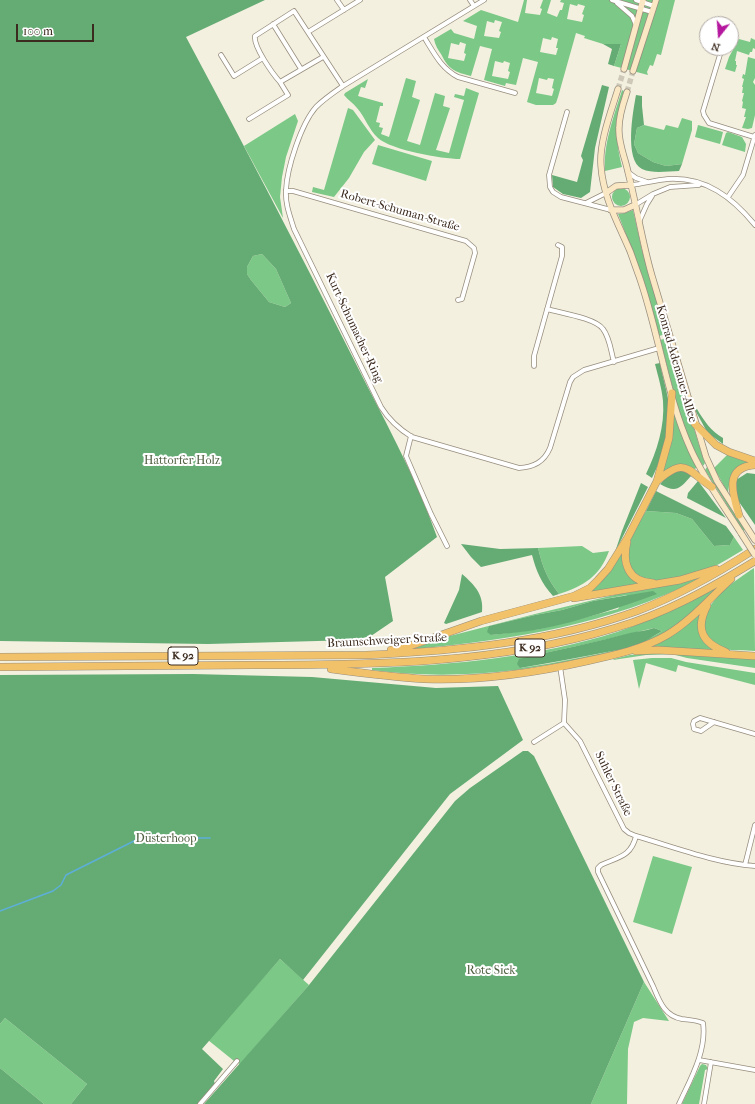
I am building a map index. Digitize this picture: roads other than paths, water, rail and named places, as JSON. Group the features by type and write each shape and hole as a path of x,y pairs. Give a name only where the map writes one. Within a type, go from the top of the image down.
{"highway":[{"path":"366,655 404,648 480,621 574,596 590,588 608,569 628,537 653,489 669,438 672,393"},
{"path":"695,424 716,445 729,452 755,461"},
{"path":"739,515 731,487 733,479 737,473 744,468 755,465"},
{"path":"656,481 669,470 683,467 693,471 712,487"},
{"path":"628,537 625,560 630,573 639,580 647,583 661,583"},
{"name":"Braunschweiger Straße","path":"0,657 366,655 472,648 533,638 613,619 665,599 701,582 755,549"},
{"path":"557,601 698,575 739,560"},
{"name":"Braunschweiger Straße","path":"0,667 367,665 473,658 536,647 615,628 643,619 704,591 755,561"},
{"path":"303,665 388,676 425,679 468,678 508,675 560,666 630,651 651,643 676,630 710,601 742,570"},
{"path":"710,601 703,615 701,630 709,643 716,648 736,654"},
{"path":"630,651 658,650 755,656"}],"street":[{"path":"337,0 344,10"},
{"path":"308,32 360,0"},
{"path":"470,0 474,6"},
{"name":"Kurt-Schumacher-Ring","path":"484,0 343,86 320,104 306,121 300,133 290,167 286,191 287,207 294,229 380,407 398,427 410,436 519,468 528,468 543,460 550,448 568,388 573,377 584,370 659,348"},
{"path":"613,0 641,9 653,9"},
{"path":"613,0 632,16 636,26"},
{"path":"636,0 643,1 653,9"},
{"path":"633,71 656,0"},
{"path":"624,69 643,1"},
{"path":"249,120 288,95 263,58 254,40 255,36 294,11 343,86"},
{"path":"273,24 301,69"},
{"path":"424,37 444,68 450,73 458,77 515,93"},
{"path":"221,55 234,76 263,58"},
{"path":"720,56 703,111 704,115 709,123 755,135 743,175 728,197"},
{"path":"280,82 323,57"},
{"name":"Konrad-Adenauer-Allee","path":"618,89 605,133 602,151 601,164 606,193 611,210 630,251 640,279 682,428 704,479"},
{"name":"Konrad-Adenauer-Allee","path":"626,92 621,109 619,128 620,145 631,185 647,258 706,457 712,471 755,540"},
{"path":"567,112 549,175 550,187 553,192 562,197 586,202 611,210 624,210 653,194 670,188 702,184"},
{"path":"628,173 636,178 650,183"},
{"path":"586,202 606,193 616,186 650,183 664,180 679,180 702,184 717,190 728,197 755,225"},
{"name":"Robert-Schuman-Straße","path":"286,191 293,191 466,241 474,248 475,253 462,299 458,300"},
{"path":"639,222 653,194"},
{"path":"534,366 534,356 562,256 562,247 558,245"},
{"path":"547,309 599,325 607,336 614,362"},
{"path":"410,436 406,456 428,509 447,546"},
{"path":"712,487 755,555"},
{"path":"534,742 564,722 565,700 560,666"},
{"path":"714,722 704,730 697,731 694,729 693,724 696,719 700,718 714,722 755,734"},
{"name":"Suhler Straße","path":"564,722 580,741 621,824 629,833 724,861 755,866"},
{"path":"745,865 755,825"},
{"path":"636,836 632,848 628,853 601,865 598,868 598,872 653,986 660,1004 668,1014 673,1017 703,1023 704,1029 699,1060 679,1104"},
{"path":"699,1060 755,1070"},
{"path":"200,1104 236,1061"},
{"path":"704,1104 711,1062"}],"waterway":[{"path":"0,911 53,891 61,885 66,875 136,840 147,838"},
{"path":"151,838 210,838"}],"tunnel":[{"path":"618,89 624,69"},
{"path":"627,92 633,71"}],"park label":[{"name":"Hattorfer Holz","path":"182,461"},
{"name":"Düsterhoop","path":"166,839"},
{"name":"Rote Siek","path":"491,971"}]}
